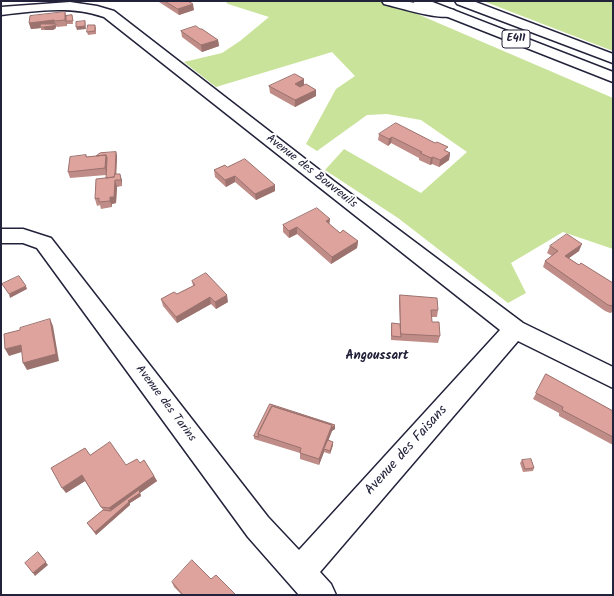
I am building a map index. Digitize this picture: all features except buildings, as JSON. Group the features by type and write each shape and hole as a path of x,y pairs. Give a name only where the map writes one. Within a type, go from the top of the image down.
{"main road":[{"path":"388,1 421,9 449,13"},
{"name":"E411","path":"419,1 613,77"},
{"name":"E411","path":"461,1 613,59"},
{"name":"Avenue des Bouvreuils","path":"1,11 74,6 95,8 109,14 328,186 515,329 613,378"},
{"name":"Avenue des Tarins","path":"1,236 14,234 30,237 44,243 258,527 320,595"},
{"name":"Avenue des Faisans","path":"299,572 515,329"}],"green space":[{"path":"225,1 387,1 613,98 613,249 563,232 511,263 526,293 508,303 398,218 325,170 344,149 421,193 467,152 421,120 387,114 367,115 317,151 306,144 336,89 355,76 332,52 216,87 184,62 222,53 240,41 269,17 228,4"},
{"path":"483,1 613,1 613,51"}],"district":[{"name":"Angoussart","path":"377,357"}]}
